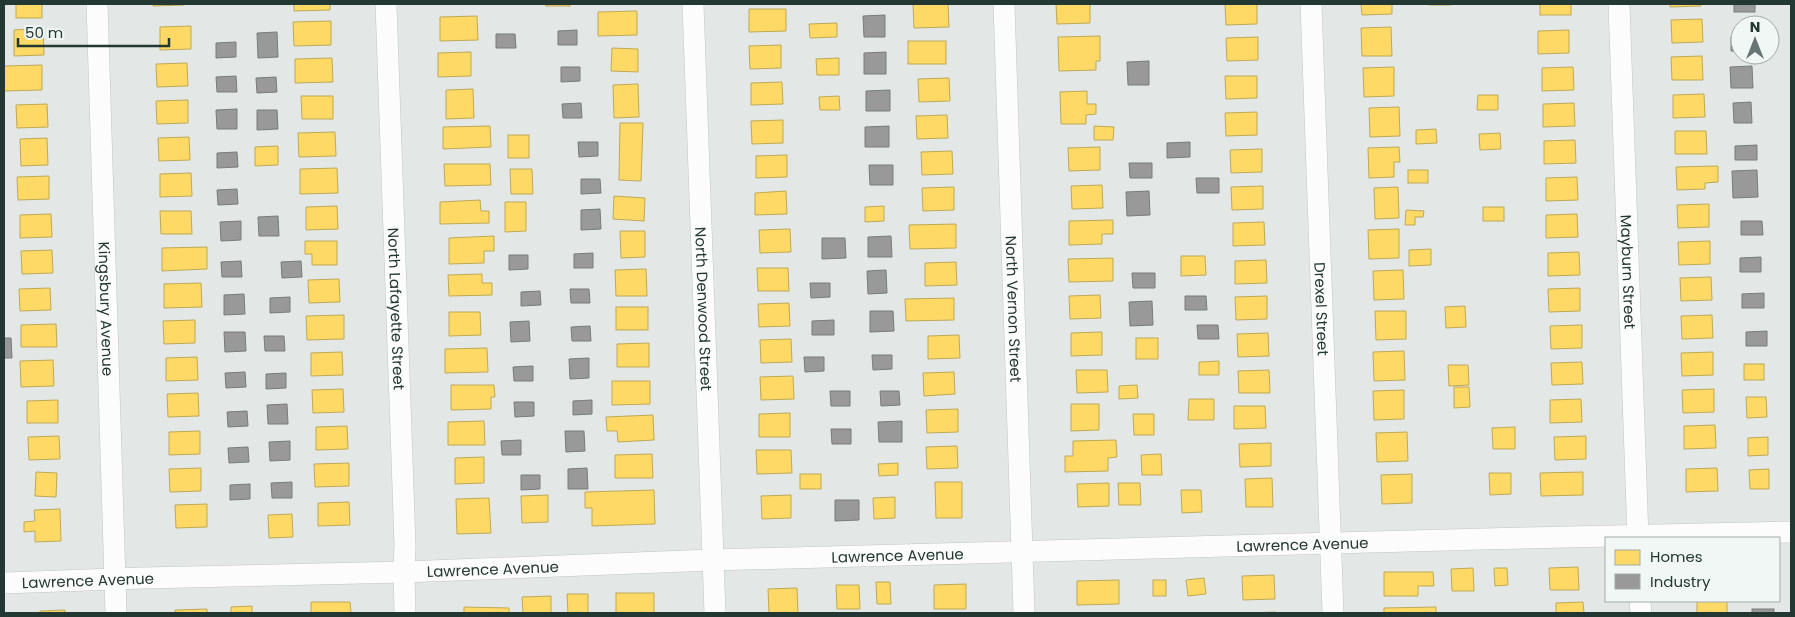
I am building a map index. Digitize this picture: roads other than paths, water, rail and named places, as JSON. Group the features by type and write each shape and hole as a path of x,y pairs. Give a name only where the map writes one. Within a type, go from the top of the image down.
{"street":[{"name":"Kingsbury Avenue","path":"97,4 116,613"},
{"name":"North Lafayette Street","path":"386,4 404,525 405,613"},
{"name":"North Denwood Street","path":"693,4 715,613"},
{"name":"North Vernon Street","path":"1004,4 1024,613"},
{"name":"Drexel Street","path":"1311,4 1333,613"},
{"name":"Mayburn Street","path":"1619,4 1638,537"},
{"name":"Lawrence Avenue","path":"1638,537 1791,532"},
{"name":"Lawrence Avenue","path":"4,584 404,572 712,560 1330,543 1605,538"}]}
